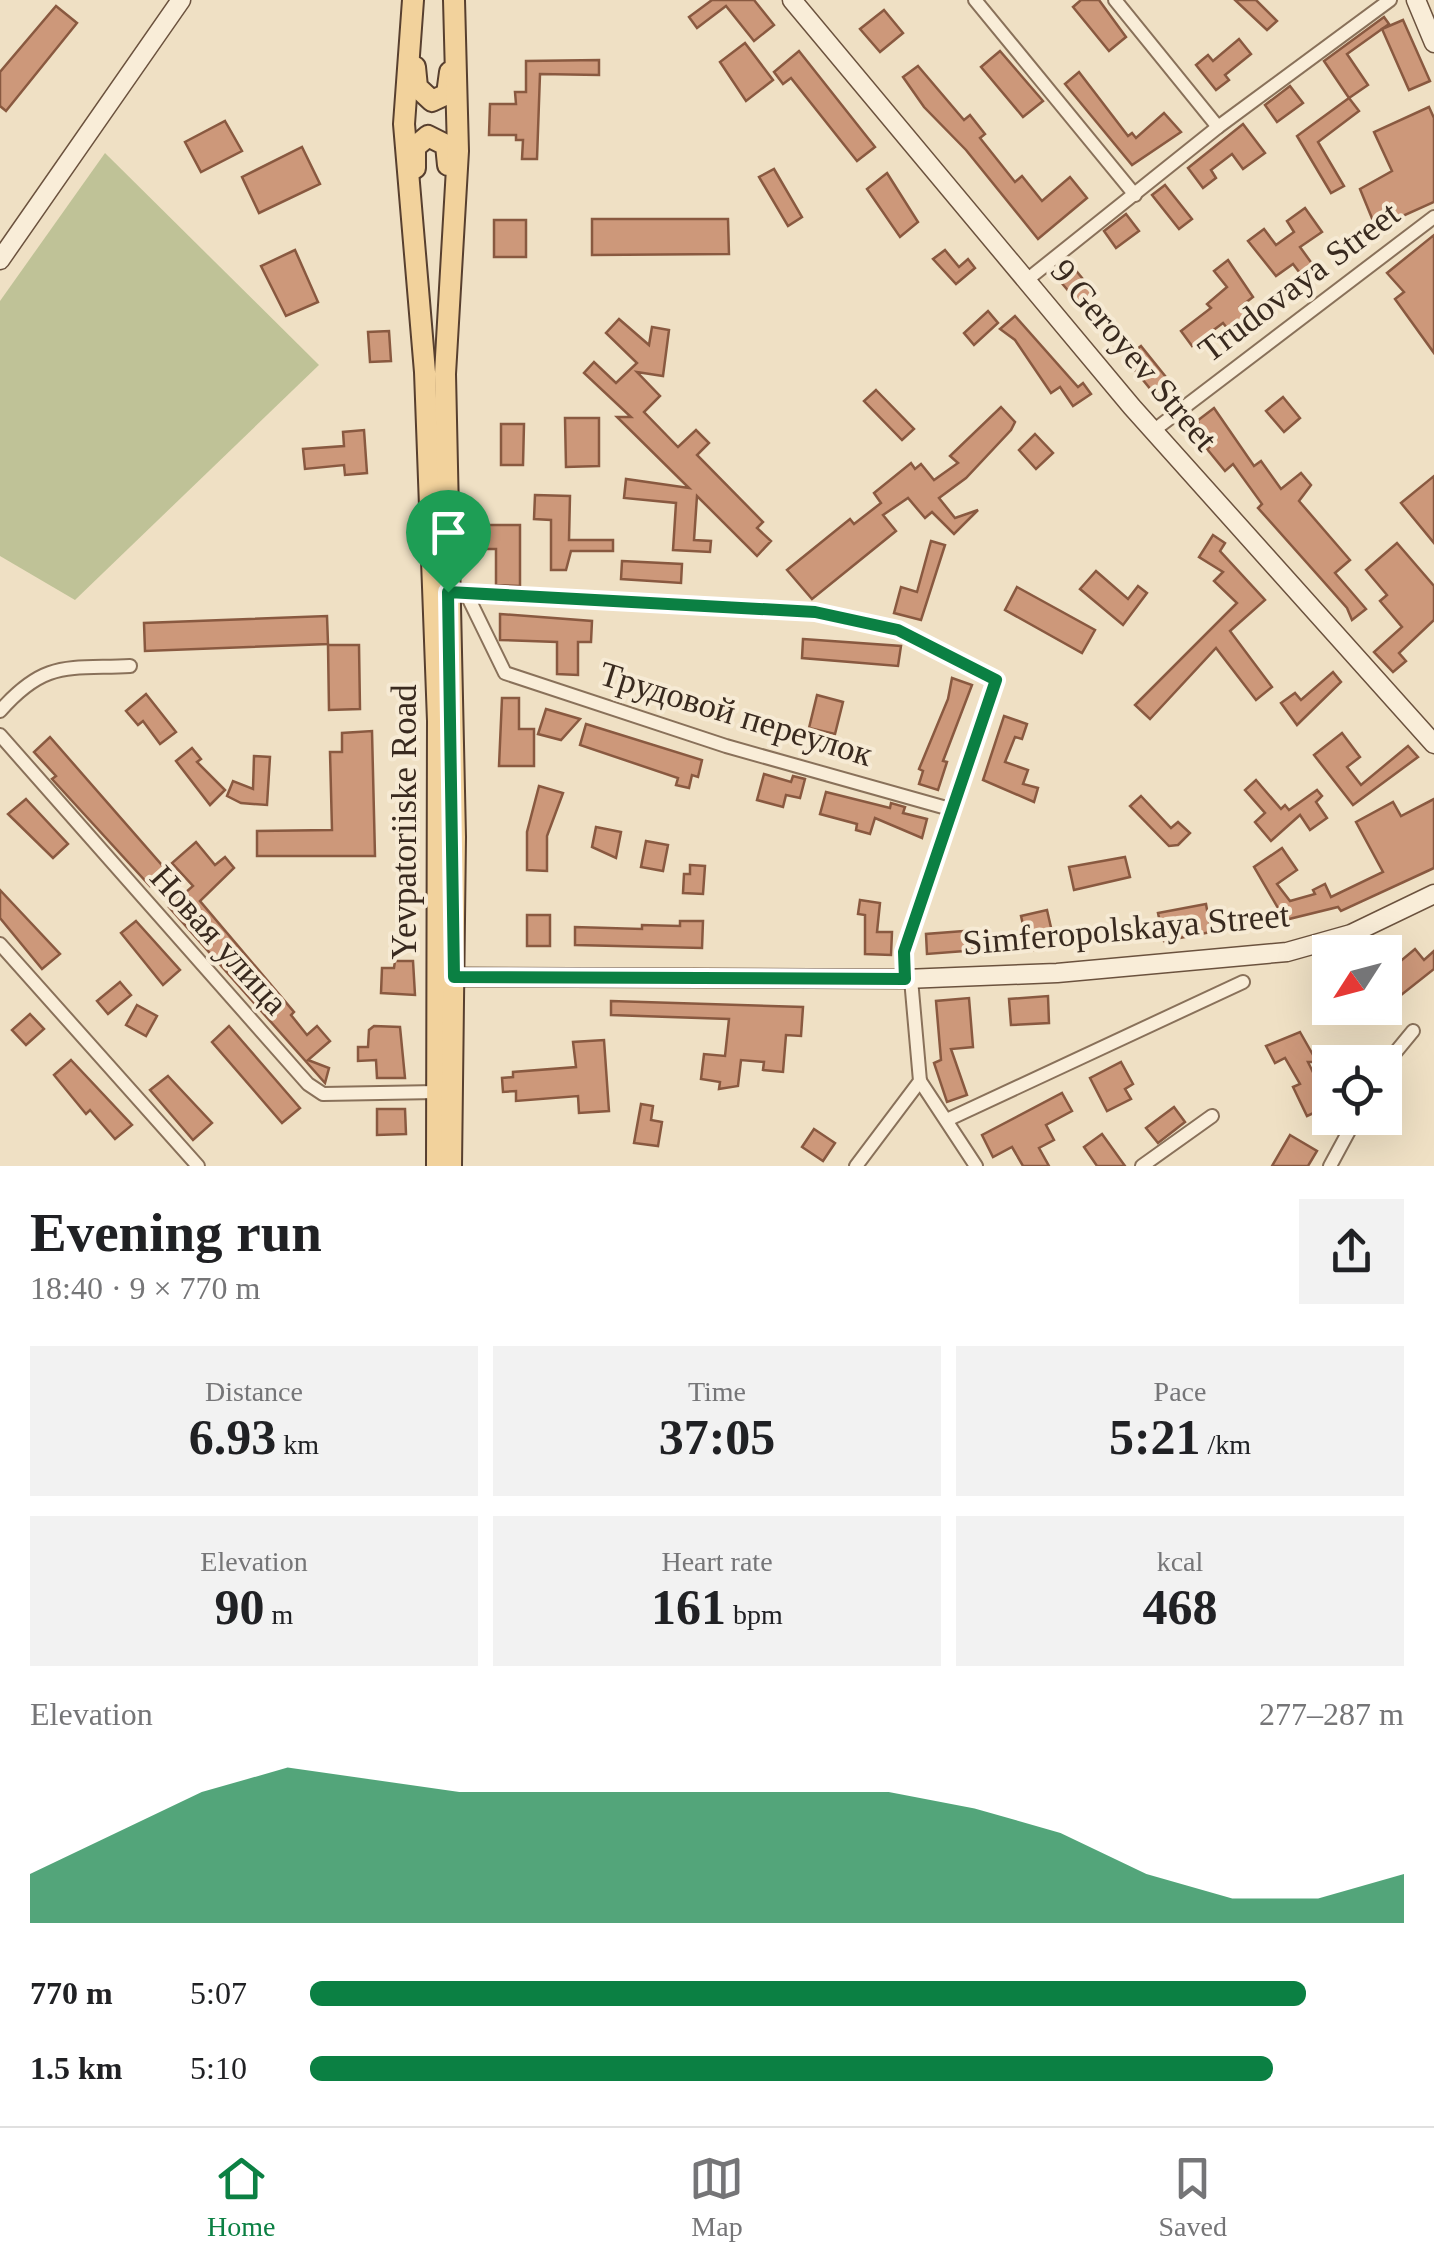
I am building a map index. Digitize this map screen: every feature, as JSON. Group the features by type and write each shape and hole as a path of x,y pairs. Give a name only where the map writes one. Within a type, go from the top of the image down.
{"main road":[{"path":"415,0 417,87 432,101 447,94 450,80 448,18 453,0"},
{"name":"Yevpatoriiske Road","path":"415,0 404,124 425,372 438,721 437,1166"},
{"name":"Yevpatoriiske Road","path":"451,1166 457,592 445,374 459,87 453,0"},
{"path":"412,241 417,224 416,147 420,139 436,137 446,145 450,186 456,196"}],"street":[{"path":"0,260 181,0"},
{"name":"9 Geroyev Street","path":"792,0 1153,430 1433,741"},
{"path":"974,0 1135,194"},
{"path":"1115,0 1218,127"},
{"path":"1028,278 1218,127 1390,0"},
{"path":"1416,0 1434,42"},
{"name":"Trudovaya Street","path":"1153,430 1434,217"},
{"path":"457,592 815,612 898,630 996,680 904,952 920,1081 949,1119 976,1166"},
{"name":"Трудовой переулок","path":"457,592 505,673 726,746 950,808"},
{"path":"0,711 26,682 55,670 130,666"},
{"name":"Новая улица","path":"0,734 308,1084 323,1094 437,1092"},
{"name":"Simferopolskaya Street","path":"454,977 908,979 1057,973 1287,952 1352,934 1434,894"},
{"path":"0,944 198,1166"},
{"path":"949,1119 1242,982"},
{"path":"1401,1045 1412,1031"},
{"path":"856,1166 920,1081"},
{"path":"1142,1166 1212,1116"},
{"path":"1330,1166 1347,1135"}],"green space":[{"path":"105,153 319,365 75,600 0,556 0,301"}],"building":[{"path":"712,0 754,0 774,25 754,41 726,6 697,28 689,17"},
{"path":"1081,0 1099,0 1126,37 1109,51 1073,7"},
{"path":"1235,0 1256,0 1277,21 1267,30"},
{"path":"56,6 77,23 6,111 0,106 0,72"},
{"path":"884,10 903,33 880,52 860,29"},
{"path":"1384,17 1389,24 1347,54 1368,85 1349,98 1324,61"},
{"path":"1403,20 1430,81 1409,90 1382,29"},
{"path":"1239,39 1251,54 1225,75 1229,80 1216,90 1196,65 1208,55 1213,61"},
{"path":"745,43 773,80 746,101 720,62"},
{"path":"799,51 875,147 857,161 791,78 783,84 774,72"},
{"path":"1000,51 1043,101 1023,117 981,67"},
{"path":"599,60 599,75 540,74 537,159 522,159 523,140 516,140 516,135 489,135 490,104 516,104 515,92 526,92 526,61"},
{"path":"918,66 964,120 970,115 985,134 980,138 1015,182 1022,176 1042,201 1070,177 1087,198 1038,239 966,150 924,107 903,77"},
{"path":"1079,72 1128,136 1132,133 1136,138 1164,113 1181,132 1132,165 1065,84"},
{"path":"1290,86 1303,103 1277,122 1265,105"},
{"path":"1349,98 1359,111 1318,142 1344,186 1331,193 1297,136"},
{"path":"1429,107 1434,118 1434,202 1376,228 1360,189 1392,171 1374,132"},
{"path":"225,121 242,151 201,172 185,142"},
{"path":"1243,124 1265,153 1243,169 1232,154 1211,170 1216,178 1203,188 1188,168"},
{"path":"302,147 320,184 259,213 242,177"},
{"path":"774,169 802,217 788,226 759,177"},
{"path":"887,173 918,222 900,237 867,189"},
{"path":"1165,185 1192,219 1179,229 1152,195"},
{"path":"1305,208 1322,232 1300,247 1318,272 1306,281 1293,264 1276,276 1248,241 1264,229 1276,245 1294,232 1287,221"},
{"path":"1126,214 1139,231 1116,248 1104,231"},
{"path":"592,219 728,219 729,254 592,255"},
{"path":"494,220 526,220 526,257 494,257"},
{"path":"1434,235 1434,353 1395,299 1404,292 1387,273"},
{"path":"295,250 318,302 286,316 261,266"},
{"path":"945,250 959,267 968,259 975,268 956,284 933,259"},
{"path":"1228,260 1253,297 1240,307 1253,322 1242,331 1235,321 1227,328 1223,323 1192,346 1181,331 1211,308 1207,304 1227,287 1214,271"},
{"path":"1069,262 1096,295 1082,307 1054,274"},
{"path":"988,311 998,323 974,345 964,333"},
{"path":"1015,316 1078,387 1083,383 1091,394 1073,406 1060,387 1051,393 1015,340 1000,329"},
{"path":"619,319 649,345 652,327 669,330 663,376 637,372 660,396 644,412 678,447 696,430 709,443 697,455 763,522 757,528 771,541 757,556 697,496 694,540 711,541 710,552 673,550 676,503 624,498 626,479 689,488 617,417 631,417 584,373 594,362 616,383 637,363 606,333"},
{"path":"389,331 391,361 370,362 368,332"},
{"path":"1141,346 1170,382 1158,392 1152,391 1125,358"},
{"path":"876,390 914,429 902,440 864,401"},
{"path":"1283,397 1300,418 1284,432 1266,411"},
{"path":"1001,407 1015,422 1011,430 966,478 939,498 955,518 978,510 954,534 932,512 925,518 908,498 883,515 896,531 812,599 787,570 850,519 854,524 881,503 874,493 911,463 915,469 921,464 934,480 958,463 950,456"},
{"path":"1214,408 1254,466 1261,461 1281,489 1301,473 1311,485 1299,501 1350,560 1335,573 1366,609 1352,620 1347,608 1258,508 1262,504 1233,464 1225,471 1207,449 1213,444 1197,421"},
{"path":"565,418 599,418 599,466 566,467"},
{"path":"501,424 524,424 523,465 501,465"},
{"path":"364,430 367,473 345,475 344,465 305,469 303,449 344,446 343,432"},
{"path":"1035,434 1053,453 1036,469 1019,450"},
{"path":"1434,476 1434,543 1401,503"},
{"path":"535,495 570,496 569,540 613,540 613,551 571,551 566,570 551,570 551,520 534,519"},
{"path":"482,525 520,525 520,586 496,585 496,549 483,549"},
{"path":"1213,535 1225,543 1220,551 1265,600 1230,631 1272,687 1256,700 1216,648 1150,719 1135,705 1237,603 1214,581 1223,572 1199,557"},
{"path":"931,541 945,545 921,620 894,613 901,587 917,592"},
{"path":"1397,543 1434,586 1434,620 1399,653 1406,661 1393,672 1374,652 1402,627 1380,601 1387,595 1366,570"},
{"path":"622,561 682,564 681,583 621,579"},
{"path":"1096,571 1128,599 1138,586 1147,593 1123,625 1080,589"},
{"path":"1017,587 1095,630 1082,653 1005,610"},
{"path":"500,614 592,621 591,642 578,642 578,675 557,674 557,642 500,640"},
{"path":"327,616 328,644 145,651 144,623"},
{"path":"803,639 901,646 898,666 802,658"},
{"path":"328,645 359,645 360,709 329,710"},
{"path":"1333,672 1341,682 1297,725 1281,703 1295,693 1301,700"},
{"path":"952,678 972,685 943,761 947,762 938,790 919,784 923,771 919,769 948,699"},
{"path":"146,694 176,732 160,744 143,721 138,725 126,711"},
{"path":"817,695 843,702 835,734 809,728"},
{"path":"502,698 519,698 519,729 534,729 534,766 499,766"},
{"path":"546,709 580,719 561,740 538,734"},
{"path":"1004,716 1027,724 1022,739 1015,737 1005,762 1028,770 1023,784 1038,788 1034,802 983,780"},
{"path":"586,724 702,760 698,777 692,775 689,788 676,785 678,778 580,745"},
{"path":"372,731 375,856 257,856 257,831 332,830 330,752 342,752 342,733"},
{"path":"1342,733 1360,757 1347,767 1361,785 1408,746 1418,757 1353,805 1314,755"},
{"path":"50,737 167,871 150,886 52,779 56,776 34,752"},
{"path":"192,748 201,759 197,762 225,790 210,805 176,761"},
{"path":"254,756 270,757 267,805 241,803 227,796 233,781 253,789"},
{"path":"764,774 791,782 793,776 805,779 800,798 786,795 783,807 757,800"},
{"path":"1256,780 1281,809 1285,805 1289,810 1317,790 1322,796 1316,802 1327,818 1310,830 1300,815 1271,841 1255,822 1265,813 1245,790"},
{"path":"539,786 563,793 547,836 547,871 527,870 527,832"},
{"path":"826,792 890,808 891,803 905,807 903,813 927,819 922,838 875,818 870,834 856,830 857,824 820,814"},
{"path":"1141,796 1171,828 1178,822 1190,833 1178,845 1169,846 1130,806"},
{"path":"26,799 68,844 53,858 8,814"},
{"path":"1434,799 1434,868 1341,911 1338,907 1285,920 1254,867 1282,848 1297,870 1277,884 1290,901 1315,894 1313,890 1325,884 1331,897 1383,872 1356,822 1393,802 1401,816"},
{"path":"596,827 621,832 616,858 592,847"},
{"path":"646,841 668,845 663,871 641,867"},
{"path":"196,842 215,865 225,857 234,868 200,901 294,1012 291,1015 307,1035 317,1026 330,1041 308,1060 329,1068 325,1083 169,907 193,886 172,863"},
{"path":"1125,857 1130,877 1074,890 1069,867"},
{"path":"690,865 705,866 703,894 683,893 684,874 690,874"},
{"path":"0,890 60,954 42,969 0,918"},
{"path":"860,900 880,903 877,932 892,932 891,955 865,954 865,915 858,914"},
{"path":"1206,904 1211,932 1164,941 1158,913"},
{"path":"1047,910 1055,945 1029,951 1021,916"},
{"path":"527,915 550,915 550,946 527,946"},
{"path":"136,921 180,970 163,985 121,933"},
{"path":"680,921 703,921 702,948 575,945 575,927 642,929 642,925 680,926"},
{"path":"989,929 990,949 927,954 926,934"},
{"path":"1415,949 1424,960 1434,951 1434,969 1402,994 1402,960"},
{"path":"395,961 413,961 415,995 381,993 382,968 394,968"},
{"path":"120,982 131,995 108,1014 97,1001"},
{"path":"1048,996 1049,1023 1011,1025 1009,999"},
{"path":"969,998 973,1047 951,1049 967,1095 947,1102 934,1063 941,1060 936,1001"},
{"path":"611,1001 803,1007 801,1036 786,1035 783,1072 763,1070 764,1062 741,1060 738,1086 719,1089 720,1082 701,1079 704,1054 725,1056 729,1019 611,1015"},
{"path":"137,1005 157,1016 146,1036 126,1025"},
{"path":"30,1014 44,1029 26,1045 12,1030"},
{"path":"229,1026 300,1108 282,1123 212,1042"},
{"path":"374,1026 400,1027 405,1078 377,1078 376,1060 358,1061 358,1047 368,1047 369,1030"},
{"path":"1300,1032 1312,1053 1312,1062 1308,1062 1312,1070 1312,1114 1307,1116 1293,1087 1300,1084 1285,1058 1275,1063 1266,1046"},
{"path":"604,1040 609,1111 579,1113 578,1096 516,1101 516,1091 503,1092 502,1078 513,1077 513,1072 576,1067 573,1042"},
{"path":"71,1060 132,1125 115,1139 90,1110 86,1114 54,1075"},
{"path":"1121,1062 1133,1084 1125,1089 1131,1099 1107,1111 1090,1078"},
{"path":"168,1076 212,1123 193,1140 150,1090"},
{"path":"1062,1093 1072,1111 1046,1125 1054,1140 1039,1148 1049,1166 1023,1166 1012,1147 993,1157 982,1135"},
{"path":"641,1104 653,1106 651,1120 662,1122 658,1146 634,1143"},
{"path":"1174,1107 1185,1122 1158,1143 1146,1128"},
{"path":"377,1109 405,1109 406,1134 377,1135"},
{"path":"814,1129 835,1143 823,1161 802,1147"},
{"path":"1102,1134 1125,1166 1097,1166 1084,1147"},
{"path":"1290,1135 1317,1151 1308,1166 1272,1166"}],"route":[{"path":"448,592 815,612 898,630 996,680 904,952 905,979 454,977 448,592"}]}
